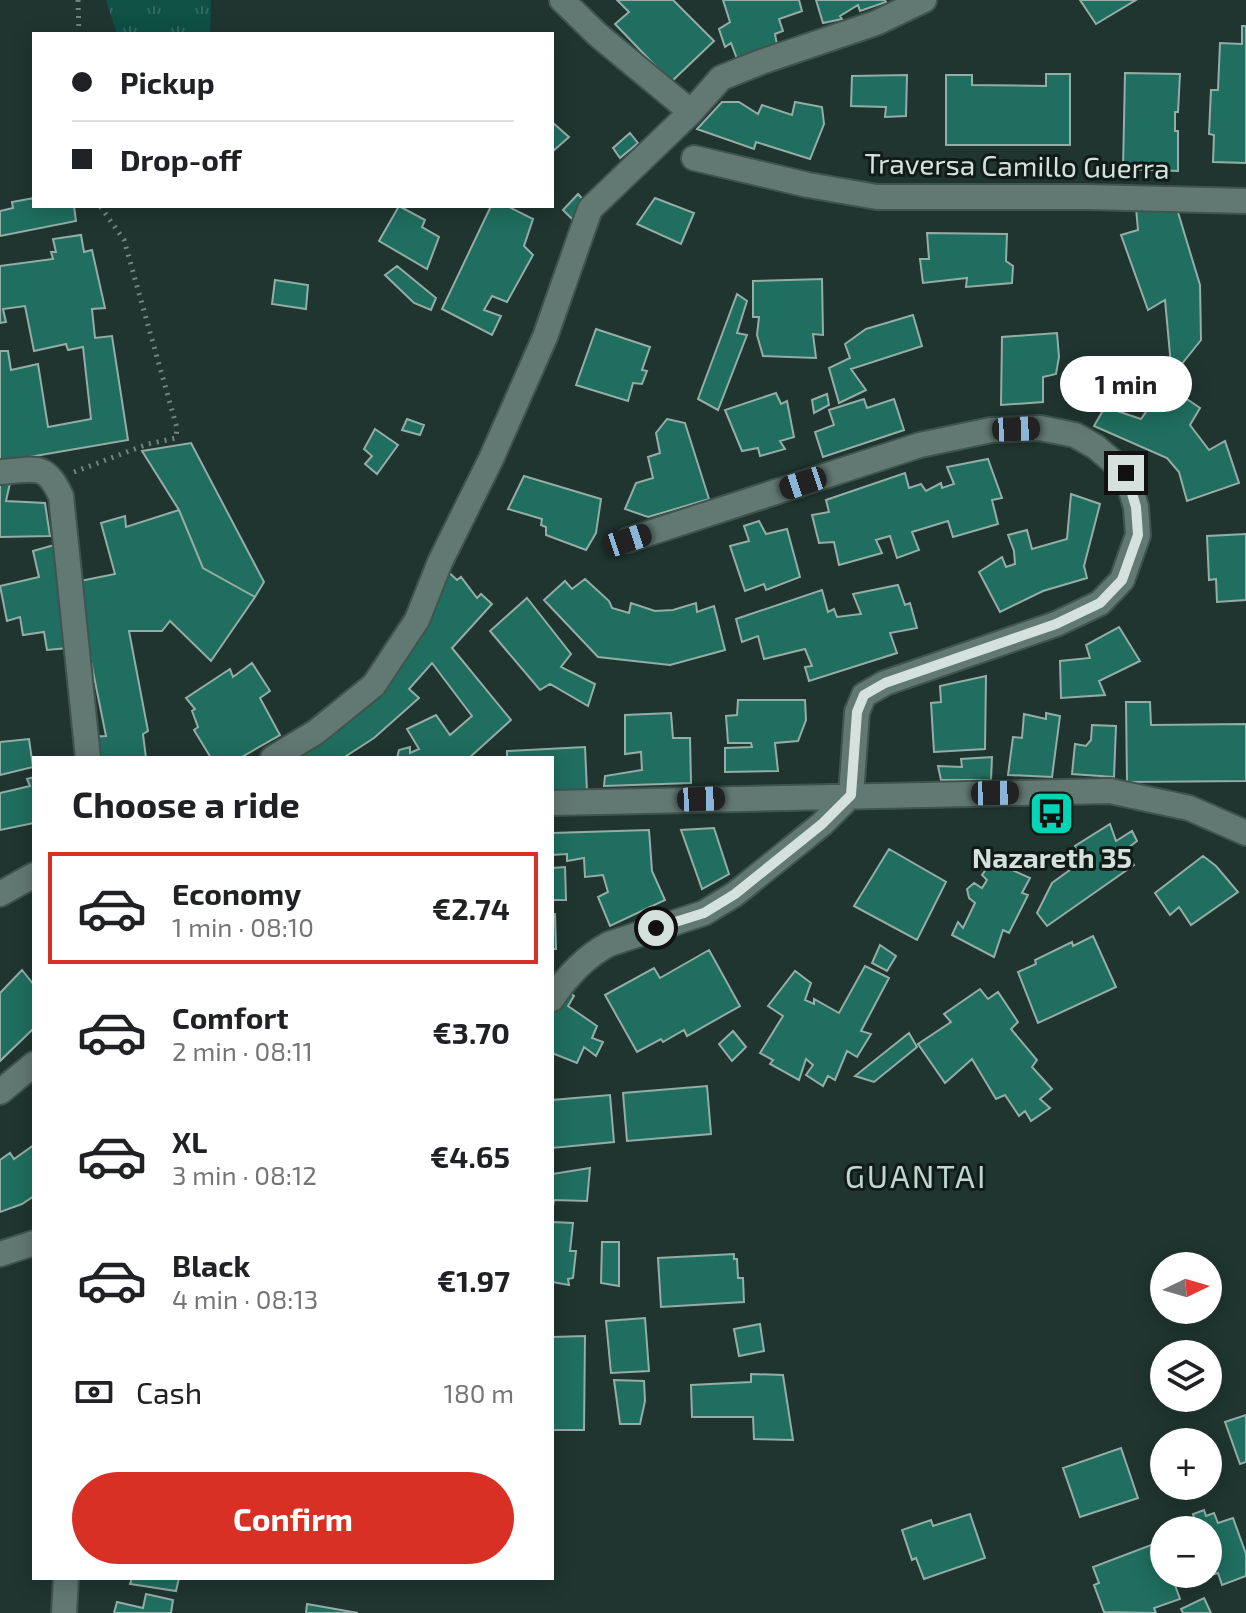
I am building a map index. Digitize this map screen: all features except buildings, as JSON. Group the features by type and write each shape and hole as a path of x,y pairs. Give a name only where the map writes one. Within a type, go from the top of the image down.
{"street":[{"path":"562,0 609,44 691,112"},
{"path":"276,756 316,732 374,685 417,620 440,562 491,459 545,337 590,209 691,112 721,78 876,23 924,0"},
{"name":"Traversa Camillo Guerra","path":"694,158 808,185 877,197 1246,201"},
{"path":"554,996 577,967 597,950 704,913 735,894 822,824 851,795 857,712 864,695 885,683 1056,624 1100,603 1122,580 1138,535 1136,507 1126,473 1096,447 1075,435 1040,428 991,430 920,445 628,540"},
{"path":"0,472 41,470 53,478 61,496 88,756"},
{"path":"554,803 1110,791 1189,808 1246,833"},
{"path":"0,894 32,876"},
{"path":"0,1092 32,1066"},
{"path":"0,1254 32,1244"},
{"path":"64,1613 66,1580"}],"path":[{"path":"78,0 79,32"},
{"path":"53,478 148,444 176,438 177,428 124,240 101,208"}],"green space":[{"path":"106,0 211,0 210,32 116,32"}],"place":[{"name":"Nazareth 35","path":"1052,814"}],"district":[{"name":"GUANTAI","path":"916,1177"}],"route":[{"path":"656,928 704,913 735,894 822,824 851,795 857,712 864,695 885,683 1056,624 1100,603 1122,580 1138,535 1136,507 1126,473"}]}
